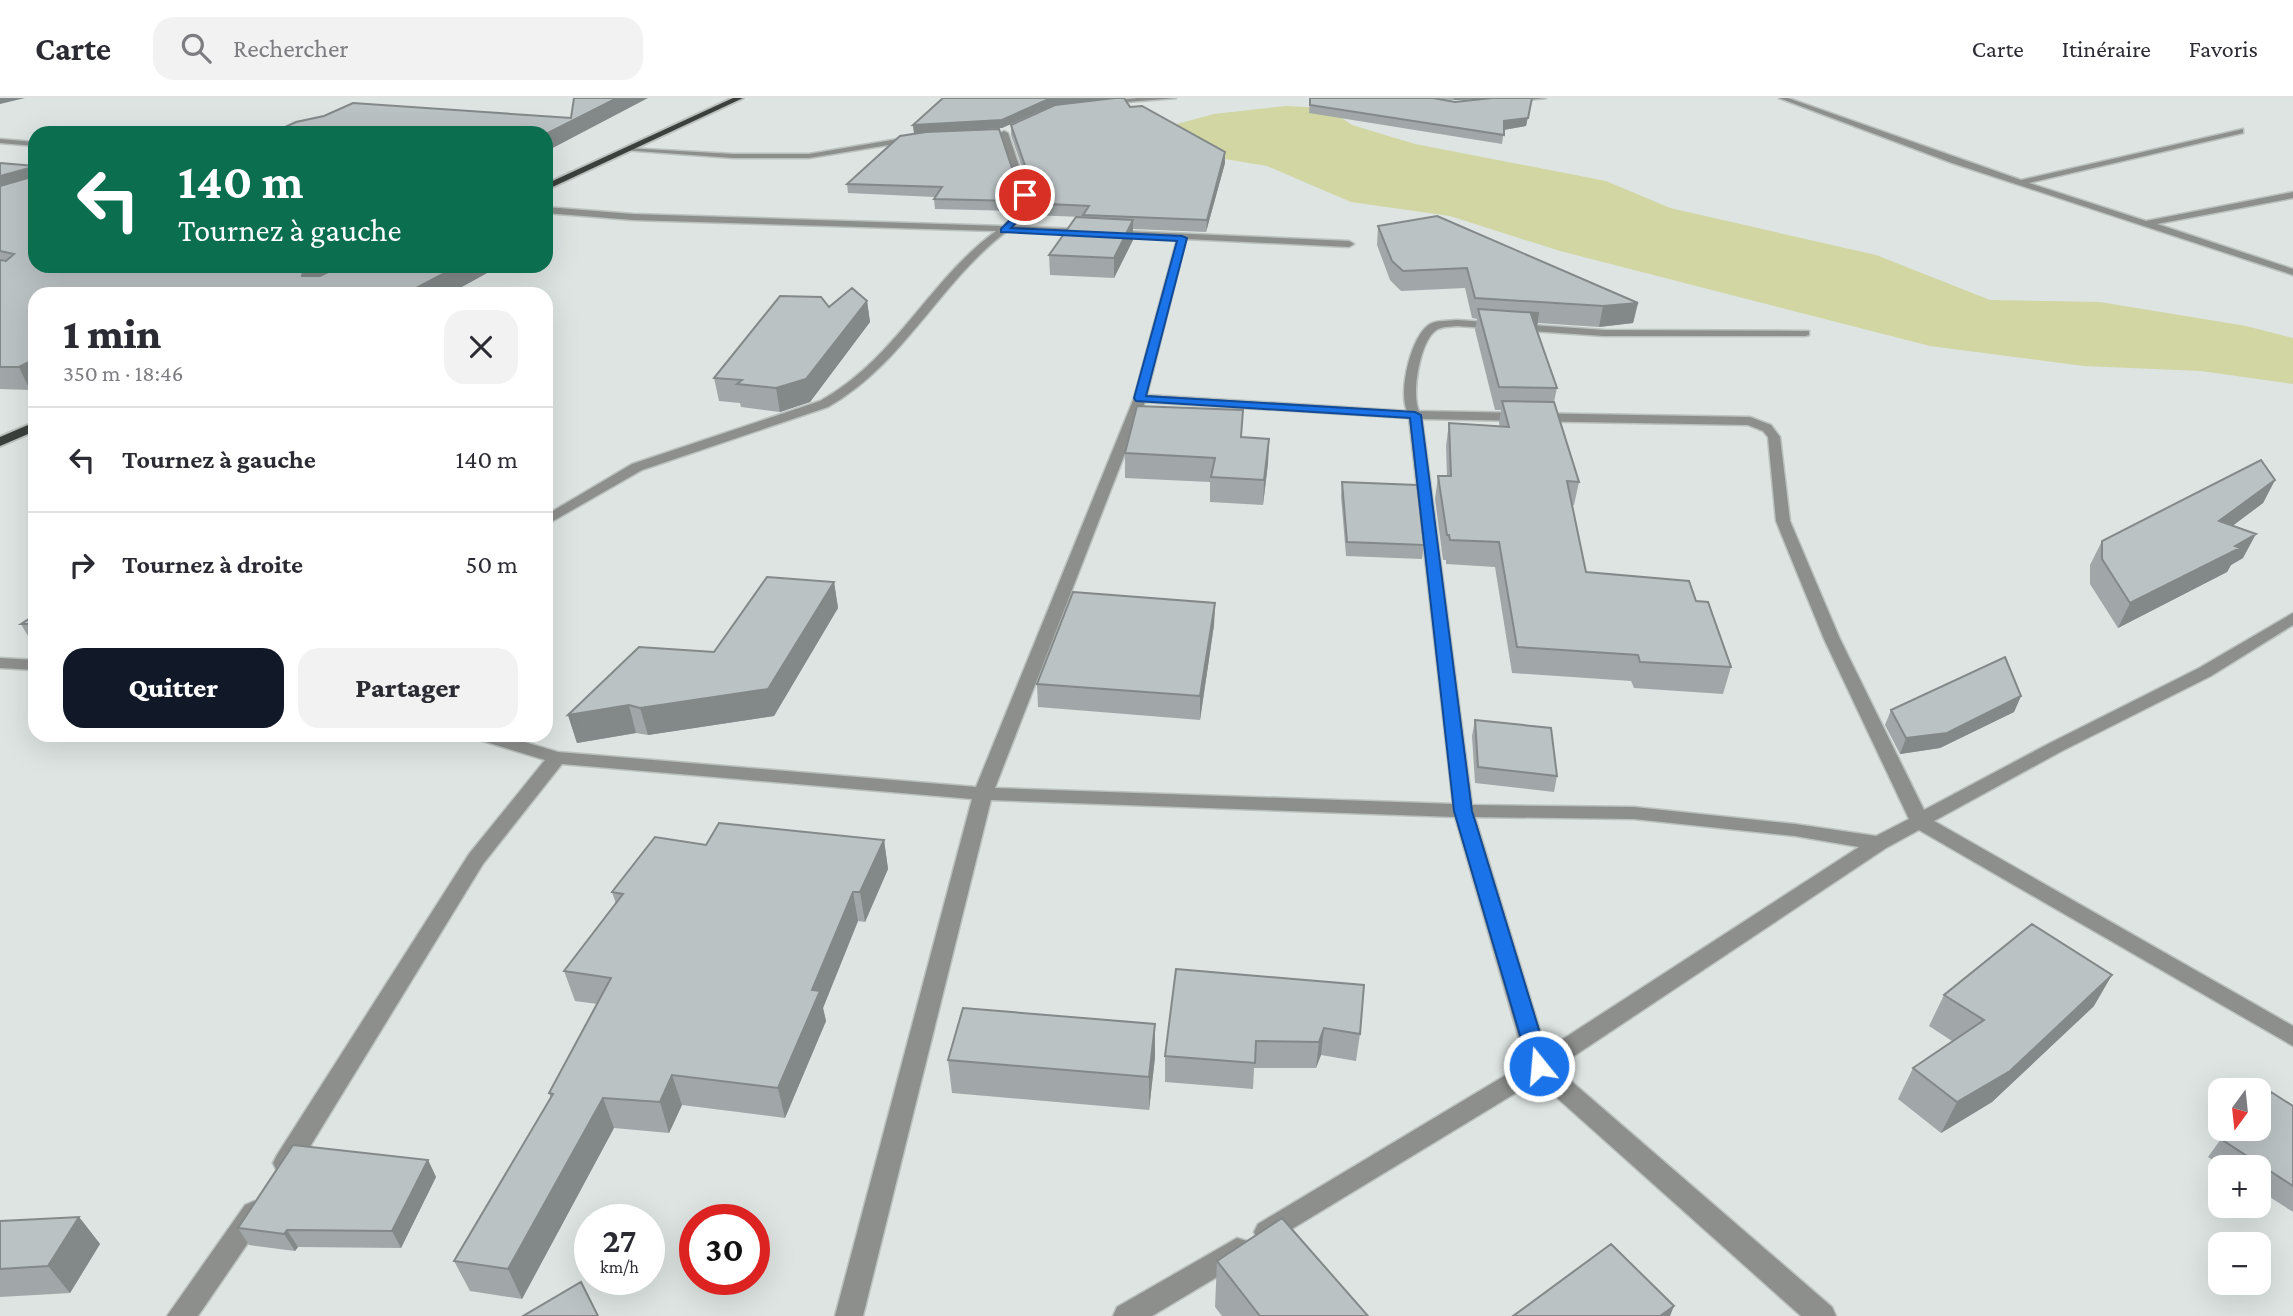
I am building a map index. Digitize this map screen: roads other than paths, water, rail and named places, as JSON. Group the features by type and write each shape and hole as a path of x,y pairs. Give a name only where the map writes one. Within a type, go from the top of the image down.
{"highway":[{"path":"553,184 739,98"},
{"path":"0,443 28,429"}],"street":[{"path":"1086,104 1173,98"},
{"path":"1504,100 1543,98"},
{"path":"1782,98 2022,182 2293,272"},
{"path":"553,517 637,467 824,404 850,390 904,337 965,261 1026,209 1025,195 999,133 1016,127"},
{"path":"2022,182 2240,131"},
{"path":"627,150 733,156 809,156 926,136"},
{"path":"0,141 28,143"},
{"path":"2146,223 2293,195"},
{"path":"553,211 633,217 943,225 1003,230 1349,244"},
{"path":"849,1316 983,794 1140,398 1182,238"},
{"path":"1805,333 1604,333 1457,323 1435,325 1427,332 1407,391 1409,405 1415,415 1463,811 1539,1066 1822,1316"},
{"path":"1140,398 1415,415 1749,421 1768,428 1774,437 1783,521 1832,639 1920,822 2293,1037"},
{"path":"1127,1316 1539,1066 1879,843 2056,747 2205,672 2293,618"},
{"path":"0,663 28,665"},
{"path":"505,742 556,758 983,794 1463,811 1634,813 1795,830 1879,843"},
{"path":"181,1316 270,1188 476,859 556,758"}]}
